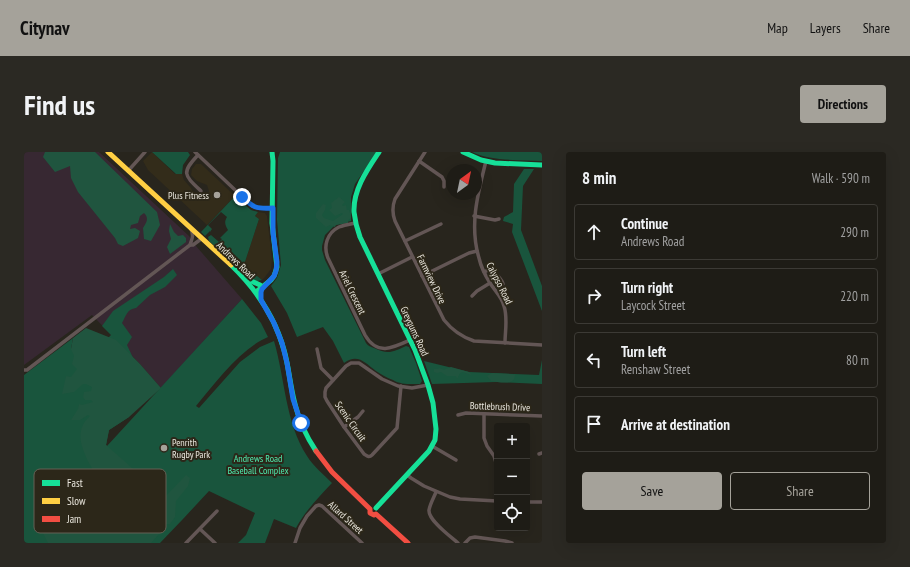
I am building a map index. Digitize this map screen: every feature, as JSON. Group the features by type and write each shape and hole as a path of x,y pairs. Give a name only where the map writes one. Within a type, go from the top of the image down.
{"street":[{"name":"Andrews Road","path":"108,152 241,275 255,291 274,323 282,343 296,408 306,435 317,454 340,481 374,510 408,543"},
{"path":"128,171 146,152"},
{"path":"255,291 271,280 276,271 277,262 273,233 272,152"},
{"path":"273,161 277,152"},
{"name":"Greygums Road","path":"374,510 428,452 435,438 436,429 433,402 419,359 360,237 355,223 354,206 358,186 362,177 379,152"},
{"name":"Farmview Drive","path":"425,152 396,197 392,213 394,220 442,316 454,331 474,341 542,345"},
{"path":"463,152 495,163 542,165"},
{"path":"201,191 189,179 186,172 188,166 197,154 252,206 258,208 273,208"},
{"path":"419,161 442,177 444,187"},
{"name":"Calypso Road","path":"486,161 474,216 474,234 477,251 484,272 505,307 506,317 504,343"},
{"path":"474,216 495,220 499,219"},
{"name":"Ariel Crescent","path":"355,223 340,226 334,230 327,239 326,252 328,258 365,335 370,342 380,348 389,349 410,340"},
{"path":"405,241 441,224"},
{"path":"190,229 193,238 190,245"},
{"path":"24,370 27,370 190,245 193,245 201,239"},
{"path":"422,276 469,253 477,251"},
{"path":"378,274 412,257"},
{"path":"484,272 491,270 504,284"},
{"path":"241,275 262,286"},
{"path":"472,296 490,283"},
{"path":"261,300 262,286"},
{"path":"317,349 321,368 333,380"},
{"name":"Scenic Circuit","path":"401,386 397,428 369,458 364,454 344,427 325,397 326,389 333,380 348,364 357,362 382,379 395,385 415,388 428,385"},
{"path":"344,427 359,417 363,411"},
{"name":"Bottlebrush Drive","path":"458,415 464,413 542,416"},
{"path":"484,414 484,438 495,459"},
{"path":"432,446 456,460"},
{"path":"407,475 424,486 447,496 494,501"},
{"path":"436,492 428,513 433,520 458,543"},
{"path":"530,502 542,502"},
{"name":"Allard Street","path":"295,543 298,531 303,522 308,514 318,505 322,506 362,543"},
{"path":"186,543 217,510"},
{"path":"200,529 215,543"},
{"path":"465,543 470,538 474,537 512,543"}],"shaded area":[{"path":"24,152 99,152 189,236 242,299 161,388 140,364 92,315 24,365"},
{"path":"152,152 175,174 182,174 184,180 197,198 204,198 207,196 209,191 207,185 197,181 191,175 192,169 196,164 201,164 235,196 207,225 148,170 143,161"},
{"path":"258,212 265,213 267,216 272,259 271,269 262,280 252,272 250,274 243,268 259,219 255,216"}],"green space":[{"path":"45,152 95,152 157,212 160,225 151,241 144,239 143,228 147,218 144,213 140,216 138,223 131,225 130,229 135,228 140,231 138,238 123,246 118,244 115,238 78,192 71,178 70,166 55,172 43,157"},
{"path":"152,152 188,152 190,155 183,165 182,174 176,174"},
{"path":"280,152 377,152 355,184 351,197 351,221 335,225 325,235 322,250 325,260 366,343 371,347 387,352 406,346 409,347 422,381 420,384 396,382 382,375 361,360 353,359 344,363 333,341 323,327 297,337 287,313 271,286 277,278 281,265 277,220 278,158"},
{"path":"472,152 542,152 542,161 497,159"},
{"path":"524,169 534,169 523,186 521,230 542,286 542,311 512,232 513,224 503,221 504,217 513,212 514,184"},
{"path":"235,196 251,210 258,212 255,216 259,219 243,268 250,274 252,272 262,280 257,281 251,279 235,262 209,241 208,237 211,235 219,242 222,239 220,238 228,230 225,224 227,217 221,212 208,225 212,229 210,232 209,231 205,236 201,232"},
{"path":"339,197 345,202 342,205 346,205 351,218 348,220 348,223 336,225 335,227 330,225 326,227 316,218 316,213 323,204 326,205 322,215 324,218 333,221 343,214 342,213 335,216 329,210 332,208 331,203"},
{"path":"170,224 178,236 183,235 186,238 186,242 170,254 167,247 171,239 169,231"},
{"name":"Andrews Road Baseball Complex","path":"173,269 177,275 165,287 150,295 136,308 129,311 122,323 132,337 127,345 135,362 129,417 109,430 106,445 107,446 242,299 261,323 268,337 248,349 238,358 196,406 199,408 240,362 260,347 274,341 286,400 294,429 307,456 332,483 308,510 296,528 274,519 265,543 238,543 246,535 255,513 209,491 160,543 24,543 24,375 73,338 71,349 106,340 111,335 102,326 113,311 164,277"},
{"path":"86,328 116,340 161,388 129,417 109,430 106,445 133,469 93,469 89,463 80,438 84,422 90,416 88,415 80,420 71,420 78,409 79,404 82,405 93,402 91,400 85,400 83,397 84,392 91,391 92,387 83,384 74,392 62,394 66,376 71,377 77,369 72,364 74,356 71,349 73,338"},
{"path":"542,360 542,384 496,382 432,384 424,361 469,372 539,375"},
{"path":"451,367 469,372 471,375 463,372 460,373 457,379 456,376 447,376 441,372 434,372 434,369 439,368 444,370"},
{"path":"492,373 510,374 515,375 515,377 513,381 510,382 491,381 487,376"},
{"path":"186,475 190,478 188,486 176,501 175,517 170,524 166,524 166,496"},
{"path":"43,533 160,533 151,543 48,543"}],"traffic: fast":[{"path":"256,292 271,280 277,267 272,223 272,152"},
{"path":"376,508 429,451 435,440 436,429 433,403 415,350 360,237 356,222 354,204 358,188 379,152"},
{"path":"463,152 481,160 495,163 542,165"},
{"path":"231,265 249,284 264,304 270,315 286,356 293,397 301,422 316,451"},
{"path":"247,279 260,285"}],"traffic: slow":[{"path":"108,152 231,265"}],"traffic: jam":[{"path":"316,451 332,472 370,509 370,513 374,515 376,514 408,543"}],"place":[{"name":"Plus Fitness","path":"217,195"},
{"name":"Penrith Rugby Park","path":"164,448"}],"route":[{"path":"242,197 254,207 273,208 272,223 277,266 274,276 262,289 261,300 274,323 282,343 293,399 301,423"}]}
